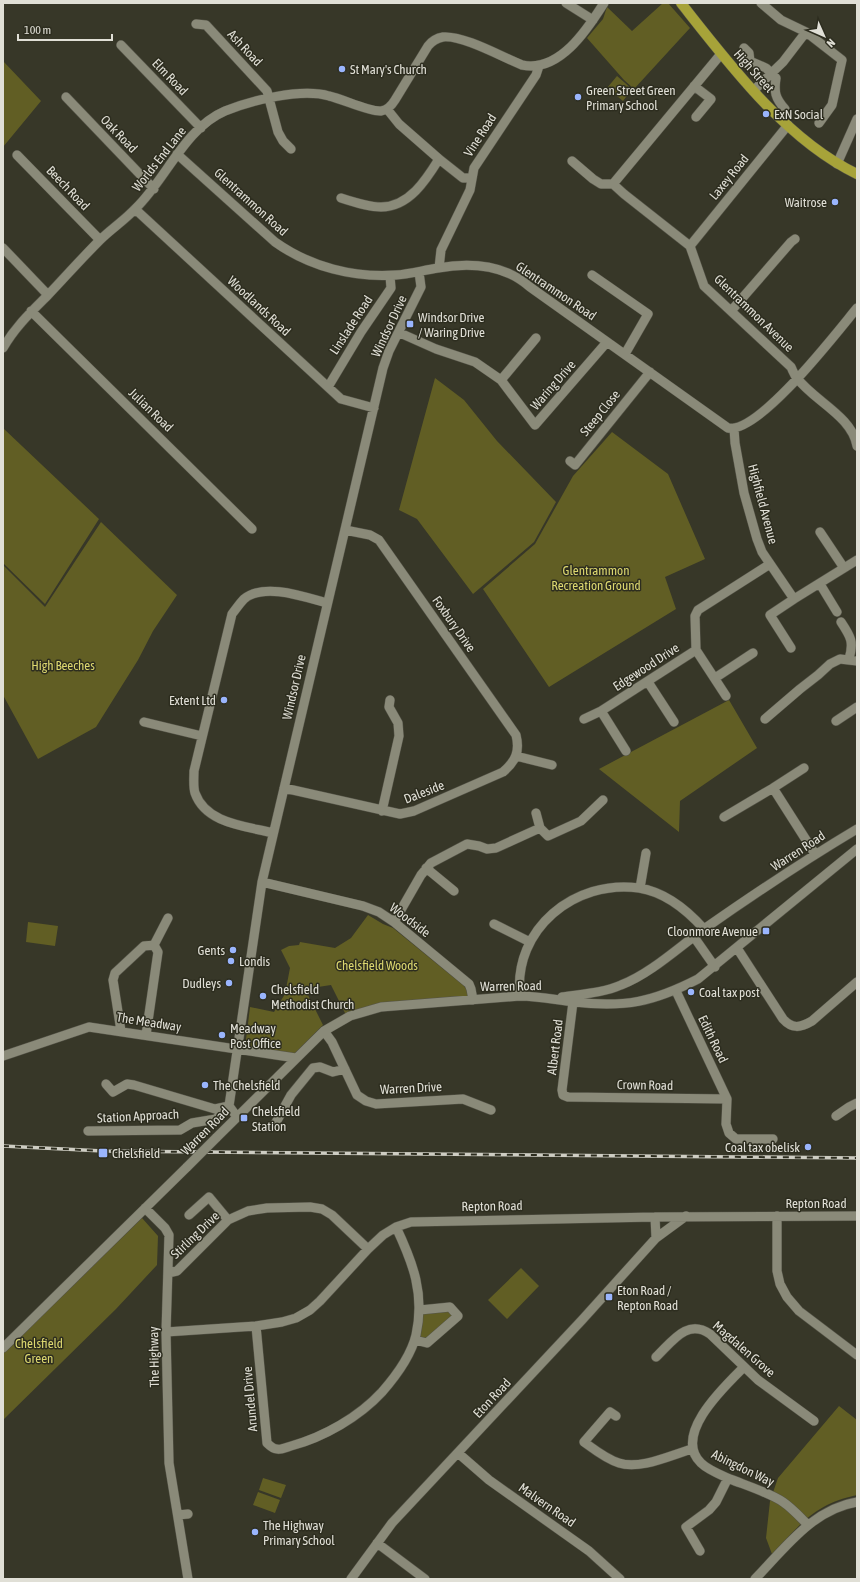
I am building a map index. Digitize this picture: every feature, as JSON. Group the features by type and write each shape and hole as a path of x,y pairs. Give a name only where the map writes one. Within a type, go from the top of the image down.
{"main road":[{"name":"High Street","path":"681,3 721,54 753,91 788,125 818,150 838,164 857,174"}],"street":[{"path":"566,3 593,20"},
{"path":"471,178 463,178 439,159 399,124 387,109 395,100 428,46 434,40 440,38 448,37 460,39 522,65 530,67 539,66 569,48 583,34 604,3"},
{"path":"761,3 772,6 781,20 806,32 842,60 832,105 819,122"},
{"name":"Ash Road","path":"196,24 206,25 267,91 278,132 283,141 291,149"},
{"path":"753,91 783,62 806,32"},
{"name":"Elm Road","path":"121,45 201,128"},
{"path":"744,48 749,53 750,61 766,68 776,78 775,91 778,101 785,109"},
{"path":"614,184 721,54"},
{"name":"Vine Road","path":"439,268 440,250 470,190 474,168 536,75 539,66"},
{"path":"694,86 711,99 696,117"},
{"name":"Worlds End Lane","path":"3,348 17,327 31,311 100,240 135,209 154,189 177,154 201,128 223,112 235,107 270,99 318,93 373,110 380,111 387,109"},
{"name":"Oak Road","path":"66,97 154,189"},
{"path":"838,164 857,119"},
{"name":"Laxey Road","path":"690,246 788,125"},
{"name":"Beech Road","path":"17,154 100,240"},
{"name":"Glentrammon Road","path":"177,154 269,238 287,250 317,264 360,275 390,276 439,268 474,266 510,274 625,354 723,426 734,428"},
{"path":"341,198 380,207 391,206 413,194 439,159"},
{"path":"572,161 601,184 614,184 624,194 690,246"},
{"name":"Woodlands Road","path":"135,209 341,399 374,408"},
{"path":"731,311 791,240"},
{"name":"Glentrammon Avenue","path":"690,246 704,286 791,367 797,378 847,424 856,438 857,446"},
{"path":"3,248 48,294"},
{"name":"Windsor Drive","path":"230,1106 262,882 273,833 383,368 389,352 400,333 421,287 419,272"},
{"path":"592,275 648,314 625,354"},
{"name":"Linslade Road","path":"328,387 361,332 390,288 390,276"},
{"path":"734,428 747,424 760,415 797,378 857,308"},
{"name":"Julian Road","path":"31,311 252,529"},
{"name":"Waring Drive","path":"400,333 436,349 475,362 501,380 535,425 607,342"},
{"path":"501,380 536,338"},
{"name":"Steep Close","path":"570,461 575,465 650,372"},
{"name":"Highfield Avenue","path":"734,428 735,443 744,493 757,539 762,552 794,599"},
{"name":"Foxbury Drive","path":"345,530 370,535 379,540 516,735 518,745 516,756"},
{"path":"820,532 844,568"},
{"path":"791,648 770,615 857,560"},
{"name":"Edgewood Drive","path":"584,719 648,682 696,650 695,616 698,610 770,564"},
{"path":"820,584 837,612"},
{"path":"273,833 221,820 205,809 195,793 194,771 202,736 232,614 245,598 261,592 278,591 327,602"},
{"path":"767,713 818,675 830,664 840,660 853,660 852,641 841,622"},
{"path":"696,650 726,696"},
{"path":"715,678 753,653"},
{"path":"648,682 674,722"},
{"path":"382,811 399,736 398,723 389,707 390,700"},
{"path":"838,730 835,718 857,707"},
{"path":"600,711 626,751"},
{"path":"144,722 202,736"},
{"path":"516,756 552,765"},
{"name":"Daleside","path":"284,788 400,814 414,812 503,772 512,765 516,756"},
{"path":"724,817 804,768"},
{"path":"773,788 815,854"},
{"path":"536,813 540,828 548,836 581,821 599,801"},
{"path":"394,922 421,875 431,863 467,844 487,849 496,848 540,828"},
{"name":"Warren Road","path":"555,999 609,990 623,985 644,973 704,929 815,854 857,829"},
{"name":"Warren Road","path":"3,1348 324,1031 350,1016 381,1007 520,996 573,1002 621,1005 648,1001 676,991 698,980 857,849"},
{"path":"640,888 646,853"},
{"path":"426,868 454,891"},
{"name":"Woodside","path":"262,882 363,906 379,912 394,922 468,984 471,989 473,1000"},
{"path":"520,996 518,984 522,962 530,942 540,927 553,913 568,901 589,892 612,887 640,888 661,895 678,905 692,915 704,929"},
{"path":"154,945 168,918"},
{"path":"494,924 530,942"},
{"path":"694,937 715,967"},
{"path":"121,1031 113,980 115,973 144,946 154,945"},
{"path":"146,1035 158,952 154,945"},
{"path":"737,948 788,1025 796,1027 804,1026 812,1021 857,982"},
{"name":"Edith Road","path":"676,991 727,1099"},
{"name":"Albert Road","path":"563,1095 562,1090 573,1002"},
{"name":"The Meadway","path":"3,1056 89,1027 296,1058"},
{"name":"Warren Drive","path":"324,1031 332,1042 357,1095 366,1101 376,1104 463,1099 491,1110"},
{"path":"274,1126 291,1095 313,1068 320,1067 333,1072 345,1069"},
{"path":"106,1084 113,1092 127,1084 215,1109 230,1106 237,1117"},
{"name":"Crown Road","path":"563,1095 568,1097 727,1099"},
{"path":"727,1099 726,1124 729,1133 736,1139 773,1139"},
{"path":"836,1116 849,1107 857,1104"},
{"name":"Station Approach","path":"88,1131 180,1130 192,1123 216,1119 230,1106"},
{"path":"189,1215 209,1197 228,1220"},
{"name":"Stirling Drive","path":"168,1273 177,1271 228,1220 248,1211 267,1208 310,1207 322,1209 332,1215 368,1249"},
{"name":"The Highway","path":"145,1208 165,1228 169,1235 166,1332 169,1463 188,1579"},
{"name":"Repton Road","path":"166,1332 256,1326 296,1318 310,1310 320,1301 383,1235 396,1227 410,1222 429,1220 686,1216 857,1216"},
{"name":"Eton Road","path":"351,1579 392,1523 656,1238 686,1216"},
{"path":"777,1216 777,1271 780,1284 787,1297 799,1311 857,1355"},
{"path":"655,1217 656,1238"},
{"name":"Arundel Drive","path":"256,1326 267,1443 270,1447 278,1449 302,1443 355,1416 381,1392 403,1365 415,1340 420,1310 417,1279 410,1256 396,1227"},
{"path":"415,1340 427,1343 458,1316 450,1308 420,1310"},
{"name":"Magdalen Grove","path":"656,1357 677,1336 686,1330 696,1328 704,1330 758,1380 814,1421"},
{"path":"616,1416 610,1412 584,1442 608,1458 620,1463 632,1465 646,1463 692,1449 695,1430 705,1412 720,1390 744,1367"},
{"name":"Abingdon Way","path":"692,1449 701,1463 728,1478 782,1501 808,1525"},
{"name":"Malvern Road","path":"458,1453 489,1480 589,1551 620,1579"},
{"path":"700,1551 686,1527 709,1510 716,1502 728,1478"},
{"path":"755,1579 808,1525 832,1509 857,1502"},
{"path":"178,1515 188,1514"},
{"path":"377,1543 425,1579"}],"green space":[{"path":"663,3 668,3 690,28 634,89 624,80 587,38 603,19 607,7 632,31"},
{"path":"3,61 41,101 3,147"},
{"path":"617,76 632,89 623,101 607,88"},
{"name":"Glentrammon Recreation Ground","path":"435,378 464,400 497,441 556,502 534,542 473,594 417,519 399,510"},
{"path":"3,428 99,519 45,604 3,563"},
{"name":"Glentrammon Recreation Ground","path":"612,432 668,474 705,559 665,577 676,609 549,687 483,589 535,544 573,476"},
{"name":"High Beeches","path":"101,522 177,595 153,631 138,660 96,727 38,759 3,695 3,565 45,607"},
{"path":"729,700 757,748 680,801 679,832 599,769"},
{"name":"Chelsfield Woods","path":"368,915 393,928 463,985 467,990 467,997 346,1015 331,985 305,989 323,1025 293,1055 245,1048 250,1007 274,1012 285,994 290,968 281,950 289,946 299,945 300,942 335,948 351,938"},
{"path":"28,922 58,926 55,946 26,942"},
{"name":"Chelsfield Green","path":"142,1218 158,1236 157,1265 116,1309 3,1420 3,1354"},
{"path":"521,1268 539,1286 507,1319 488,1300"},
{"path":"446,1311 454,1314 428,1340 417,1337 422,1314"},
{"path":"839,1406 857,1420 857,1495 842,1499 819,1510 800,1525 772,1554 766,1538 770,1501 778,1478"},
{"path":"263,1478 286,1485 281,1498 259,1490"},
{"path":"258,1492 280,1500 275,1513 253,1505"}],"railway":[{"path":"3,1146 103,1151 857,1158"}],"place":[{"name":"St Mary's Church","path":"342,69"},
{"name":"Green Street Green Primary School","path":"578,97"},
{"name":"ExN Social","path":"766,114"},
{"name":"Waitrose","path":"835,202"},
{"name":"Windsor Drive / Waring Drive","path":"410,324"},
{"name":"Extent Ltd","path":"224,700"},
{"name":"Cloonmore Avenue","path":"766,931"},
{"name":"Gents","path":"233,950"},
{"name":"Londis","path":"231,961"},
{"name":"Dudleys","path":"229,983"},
{"name":"Coal tax post","path":"691,992"},
{"name":"Chelsfield Methodist Church","path":"263,996"},
{"name":"Meadway Post Office","path":"222,1035"},
{"name":"The Chelsfield","path":"205,1085"},
{"name":"Chelsfield Station","path":"244,1118"},
{"name":"Coal tax obelisk","path":"808,1147"},
{"name":"Chelsfield","path":"103,1153"},
{"name":"Eton Road / Repton Road","path":"609,1297"},
{"name":"The Highway Primary School","path":"255,1532"}]}
